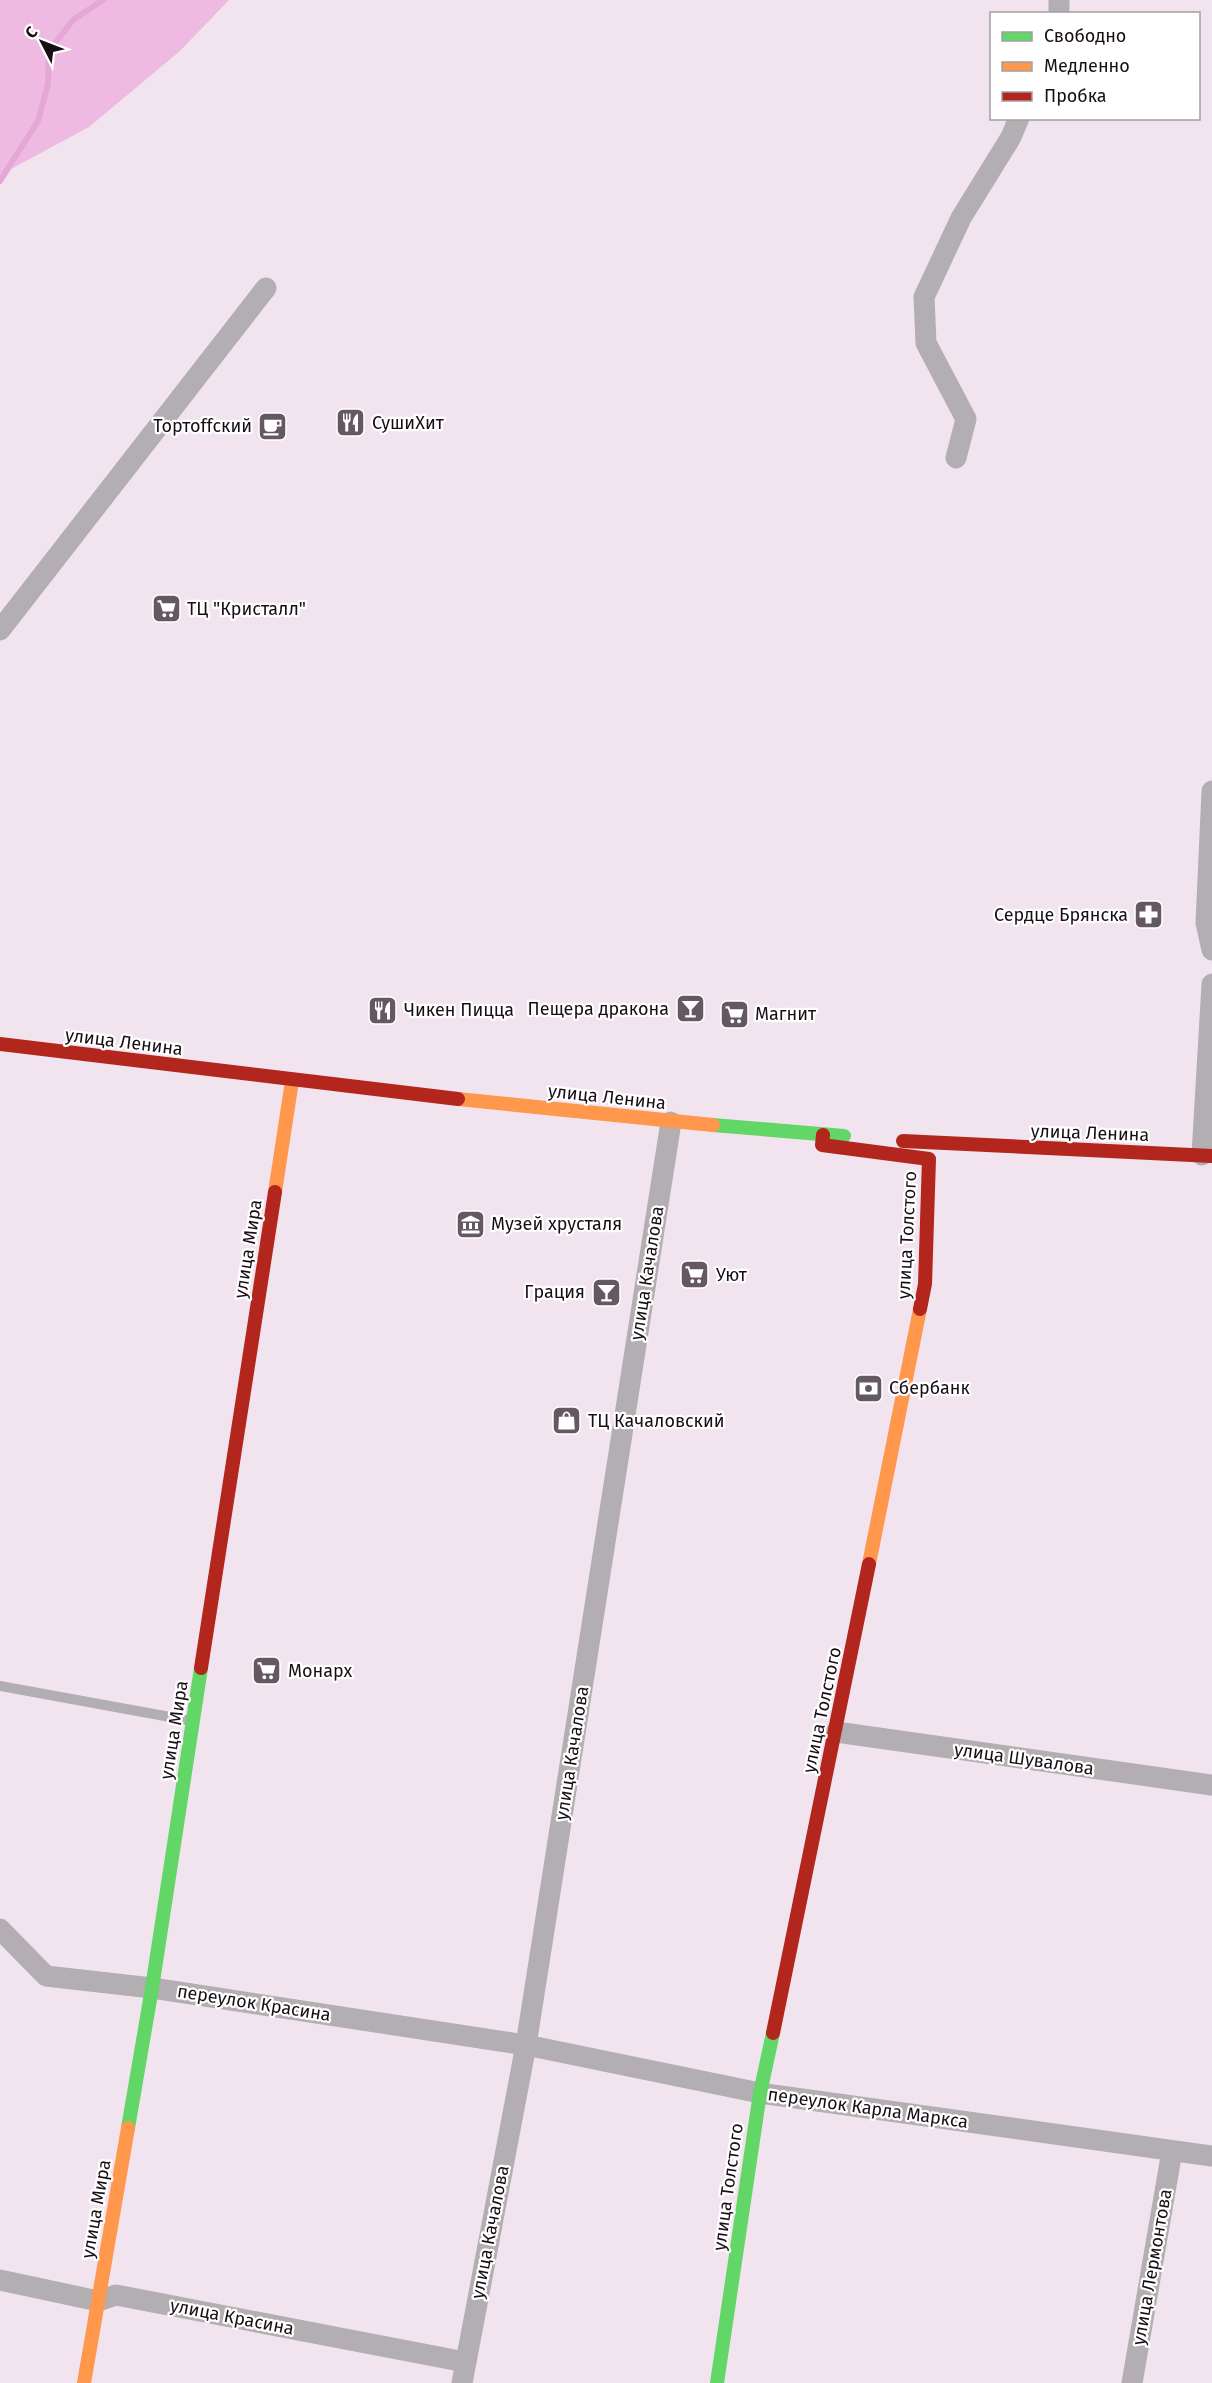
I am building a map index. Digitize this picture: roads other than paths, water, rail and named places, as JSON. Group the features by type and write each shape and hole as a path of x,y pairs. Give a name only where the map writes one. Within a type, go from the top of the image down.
{"street":[{"path":"956,458 966,419 926,343 924,297 961,218 1011,137 1018,120"},
{"path":"0,630 266,288"},
{"path":"1212,791 1209,923 1212,950"},
{"path":"1207,1156 1212,984"},
{"name":"улица Ленина","path":"0,1044 292,1081 671,1122 931,1144 1207,1156"},
{"name":"улица Мира","path":"84,2383 152,1988 292,1081"},
{"name":"улица Качалова","path":"464,2373 526,2045 671,1122"},
{"name":"улица Толстого","path":"717,2383 760,2093 836,1732 925,1284 929,1159 822,1145 824,1135"},
{"name":"улица Шувалова","path":"836,1732 1212,1785"},
{"name":"переулок Красина","path":"0,1929 46,1976 152,1988 526,2045"},
{"name":"переулок Карла Маркса","path":"526,2045 760,2093 1212,2156"},
{"name":"улица Лермонтова","path":"1132,2383 1172,2151"},
{"name":"улица Красина","path":"0,2280 98,2301 116,2295 464,2373"}],"lane":[{"path":"0,1686 194,1721"}],"waterway":[{"path":"0,181 38,121 48,84 49,51 73,20 103,0"}],"place":[{"name":"СушиХит","path":"351,423"},
{"name":"Тортоffский","path":"273,426"},
{"name":"ТЦ \"Кристалл\"","path":"166,609"},
{"name":"Сердце Брянска","path":"1149,915"},
{"name":"Пещера дракона","path":"690,1009"},
{"name":"Чикен Пицца","path":"383,1010"},
{"name":"Магнит","path":"734,1014"},
{"name":"Музей хрусталя","path":"470,1224"},
{"name":"Уют","path":"695,1275"},
{"name":"Грация","path":"606,1292"},
{"name":"Сбербанк","path":"868,1388"},
{"name":"ТЦ Качаловский","path":"567,1421"},
{"name":"Монарх","path":"267,1671"}]}
